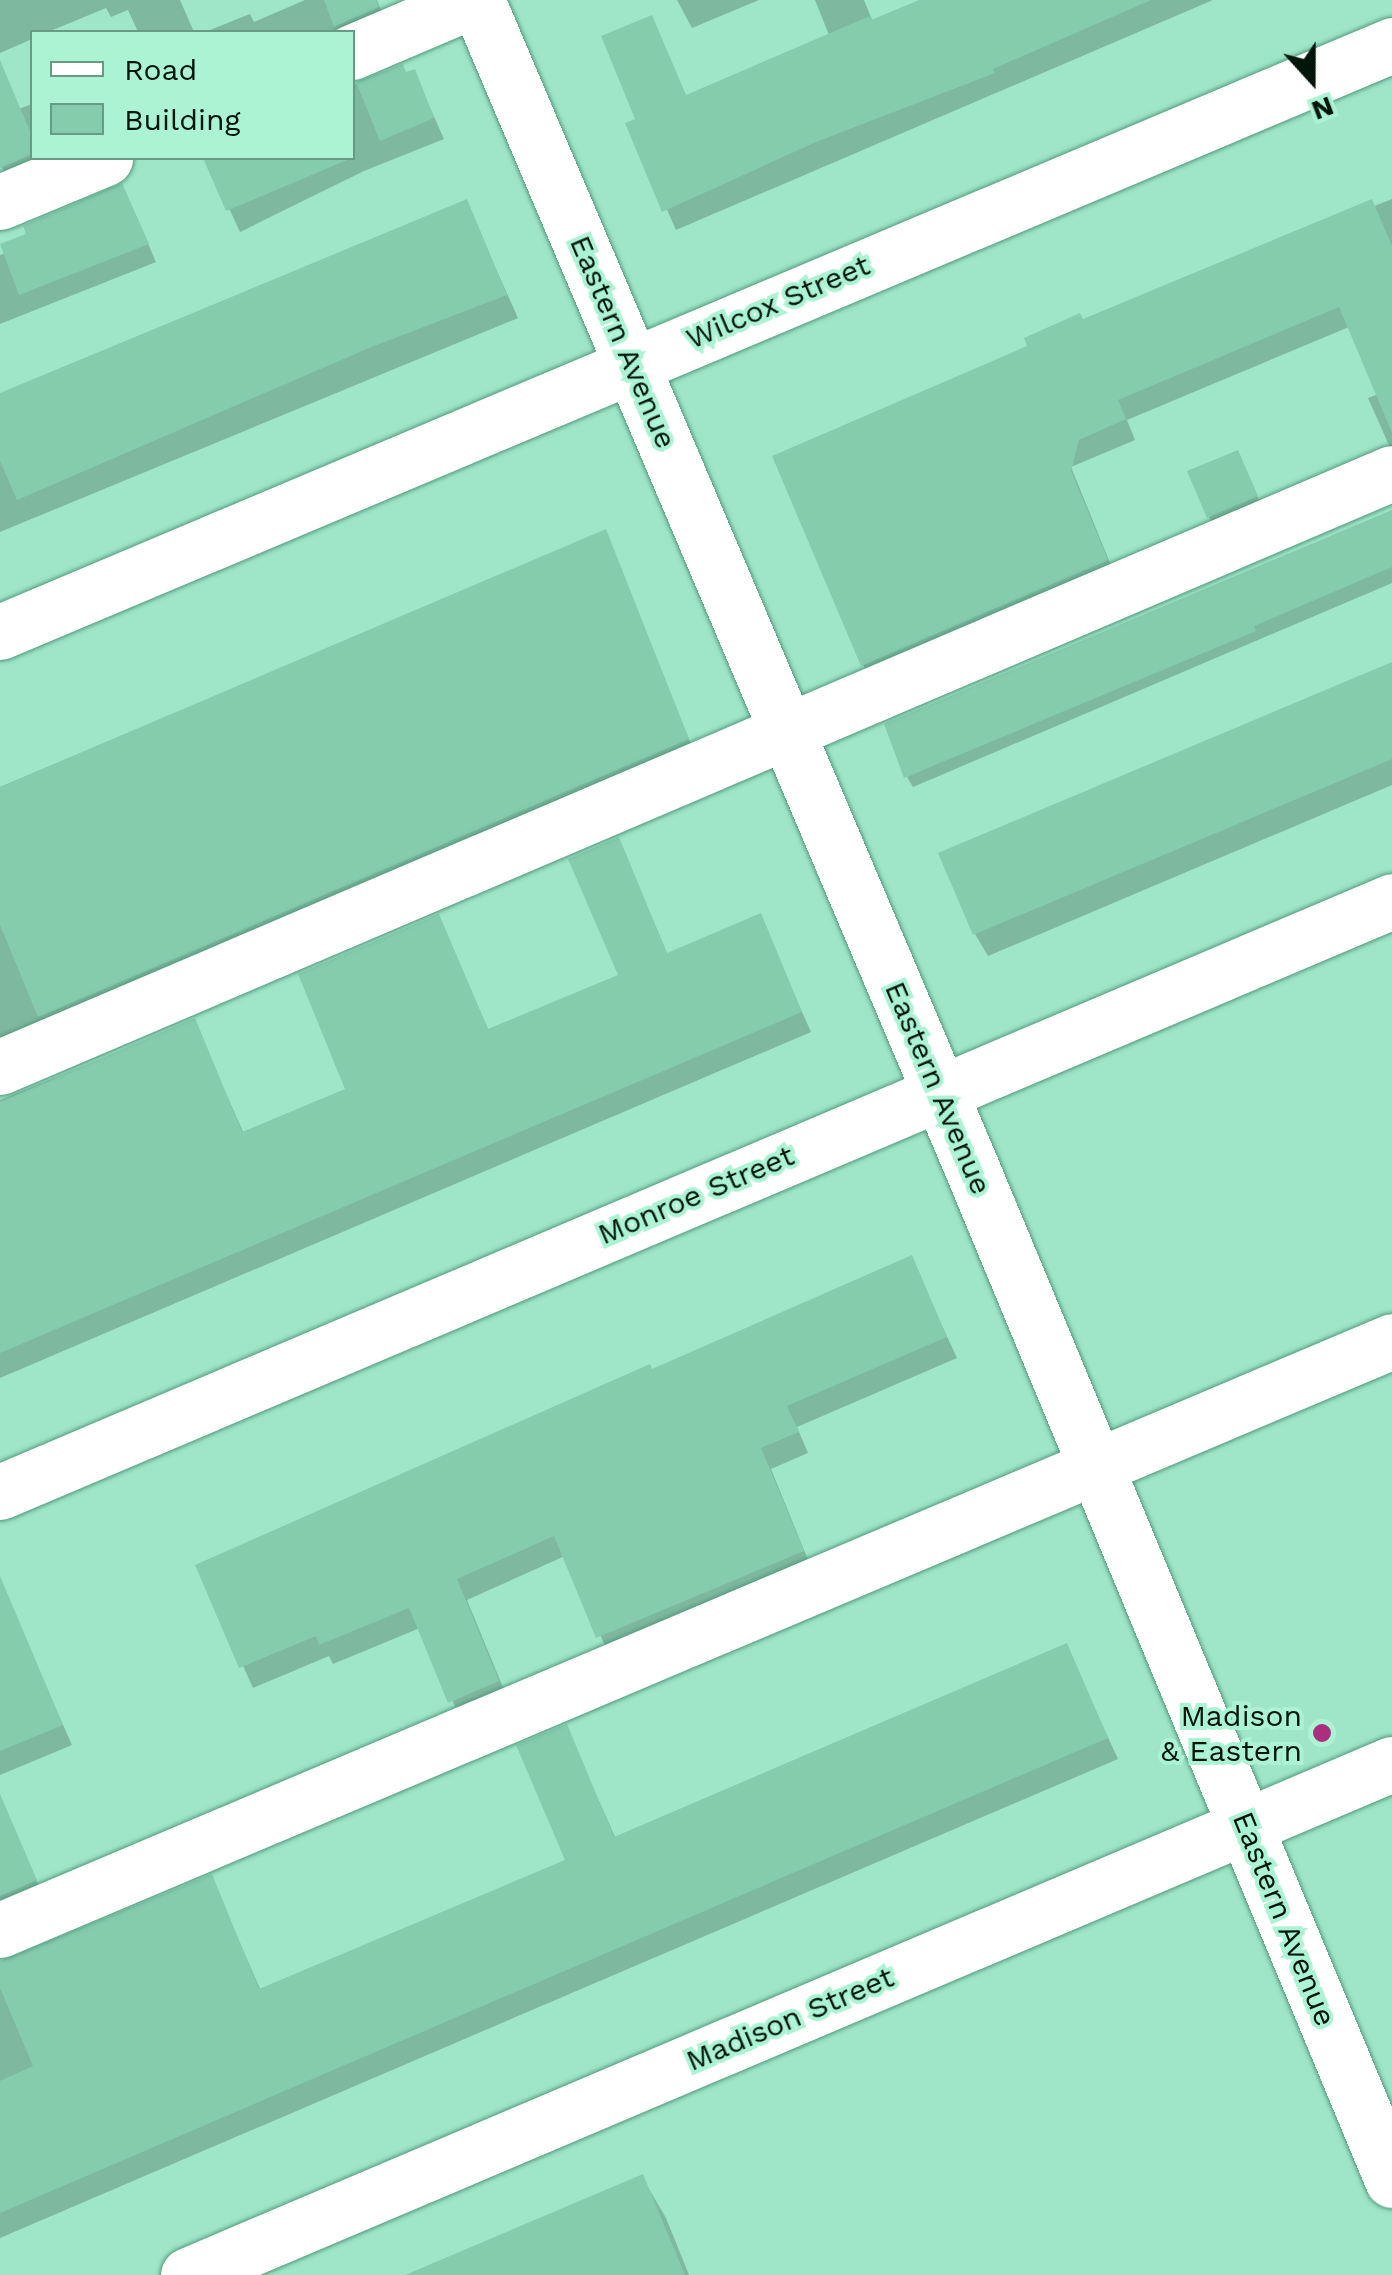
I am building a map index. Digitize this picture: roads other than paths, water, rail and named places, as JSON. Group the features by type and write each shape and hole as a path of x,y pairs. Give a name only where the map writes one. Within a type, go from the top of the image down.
{"street":[{"path":"355,51 476,0"},
{"name":"Eastern Avenue","path":"476,0 940,1092 1392,2180"},
{"name":"Wilcox Street","path":"0,632 1392,45"},
{"path":"0,202 100,160"},
{"path":"0,1067 1392,473"},
{"name":"Monroe Street","path":"0,1492 1392,901"},
{"path":"0,1930 1392,1342"},
{"name":"Madison Street","path":"188,2275 1392,1764"}],"place":[{"name":"Madison & Eastern","path":"1322,1733"}]}
